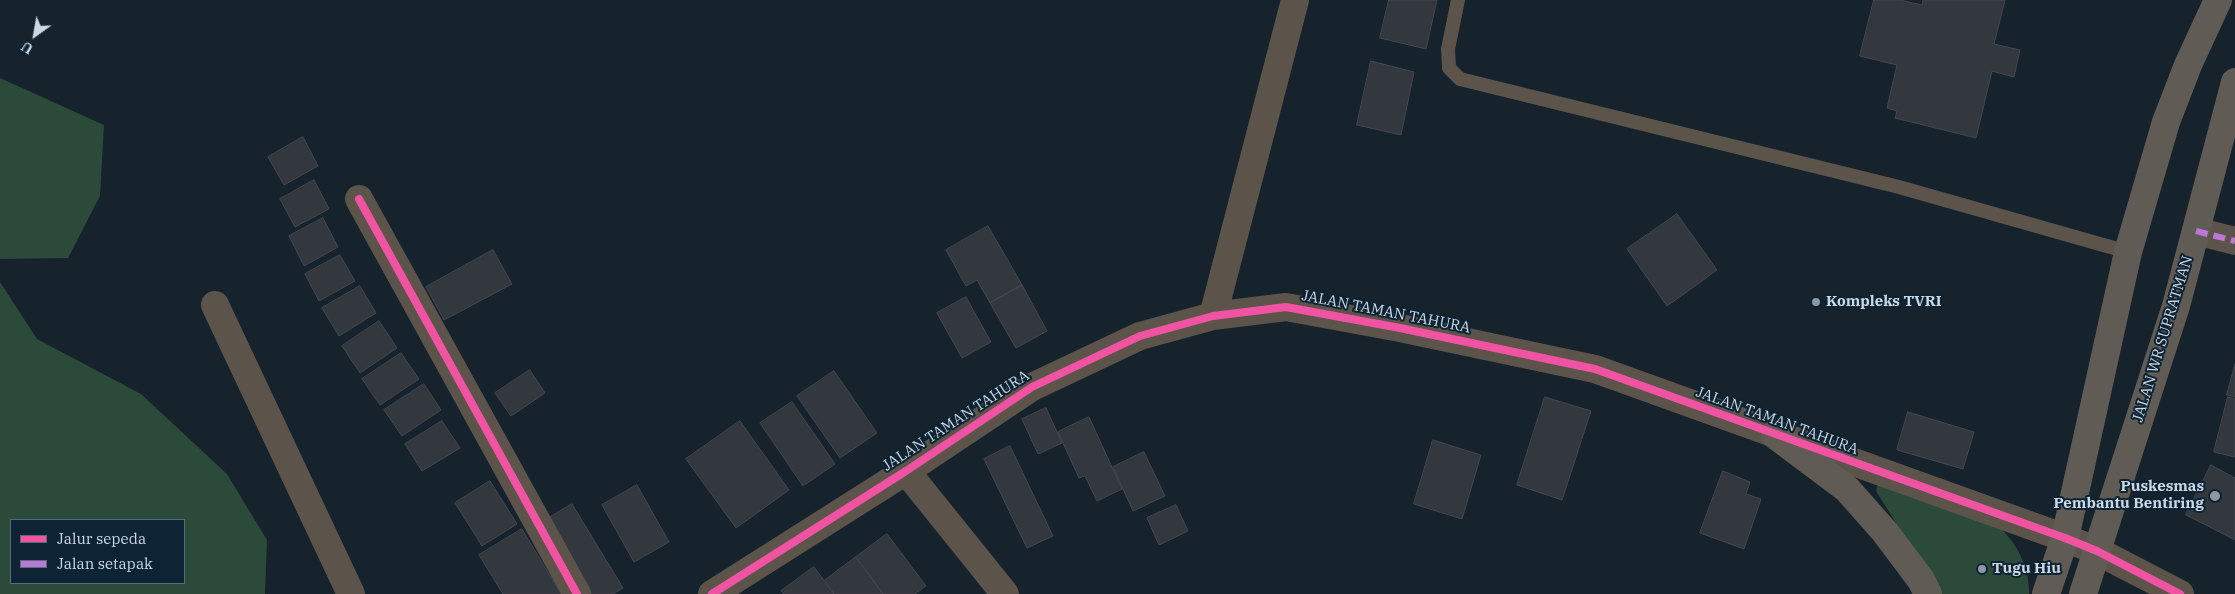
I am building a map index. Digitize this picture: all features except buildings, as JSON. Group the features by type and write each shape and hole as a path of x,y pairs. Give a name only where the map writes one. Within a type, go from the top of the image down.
{"highway":[{"path":"2046,594 2065,538 2128,252 2166,122 2188,65 2218,0"},
{"name":"JALAN WR SUPRATMAN","path":"2083,594 2176,306 2235,82"},
{"path":"1775,435 1847,490 1885,532 1921,580 1928,594"}],"street":[{"path":"1213,316 1295,0"},
{"path":"359,199 577,594"},
{"path":"2196,231 2235,242"},
{"path":"215,305 351,594"},
{"name":"JALAN TAMAN TAHURA","path":"712,594 1032,387 1140,336 1213,316 1286,306 1595,369 2065,538 2096,551 2180,594"},
{"path":"906,470 1005,594"}],"lane":[{"path":"1458,0 1448,49 1449,68 1460,79 1618,116 1808,166 1899,187 2128,252"}],"green space":[{"path":"0,78 104,125 100,196 68,258 0,259"},
{"path":"0,282 37,339 141,394 227,474 267,540 265,594 0,594"},
{"path":"1878,484 2000,528 2022,558 2029,585 2029,594 1940,594 1876,491"}],"marked path":[{"path":"2196,231 2235,241"}],"cycle path":[{"path":"359,199 577,594"},
{"path":"712,594 906,471 1032,387 1140,336 1213,316 1286,307 1400,328 1595,369 2065,538 2097,551 2180,594"}],"place":[{"name":"Kompleks TVRI","path":"1816,302"},
{"name":"Puskesmas Pembantu Bentiring","path":"2215,496"},
{"name":"Tugu Hiu","path":"1982,569"}]}
